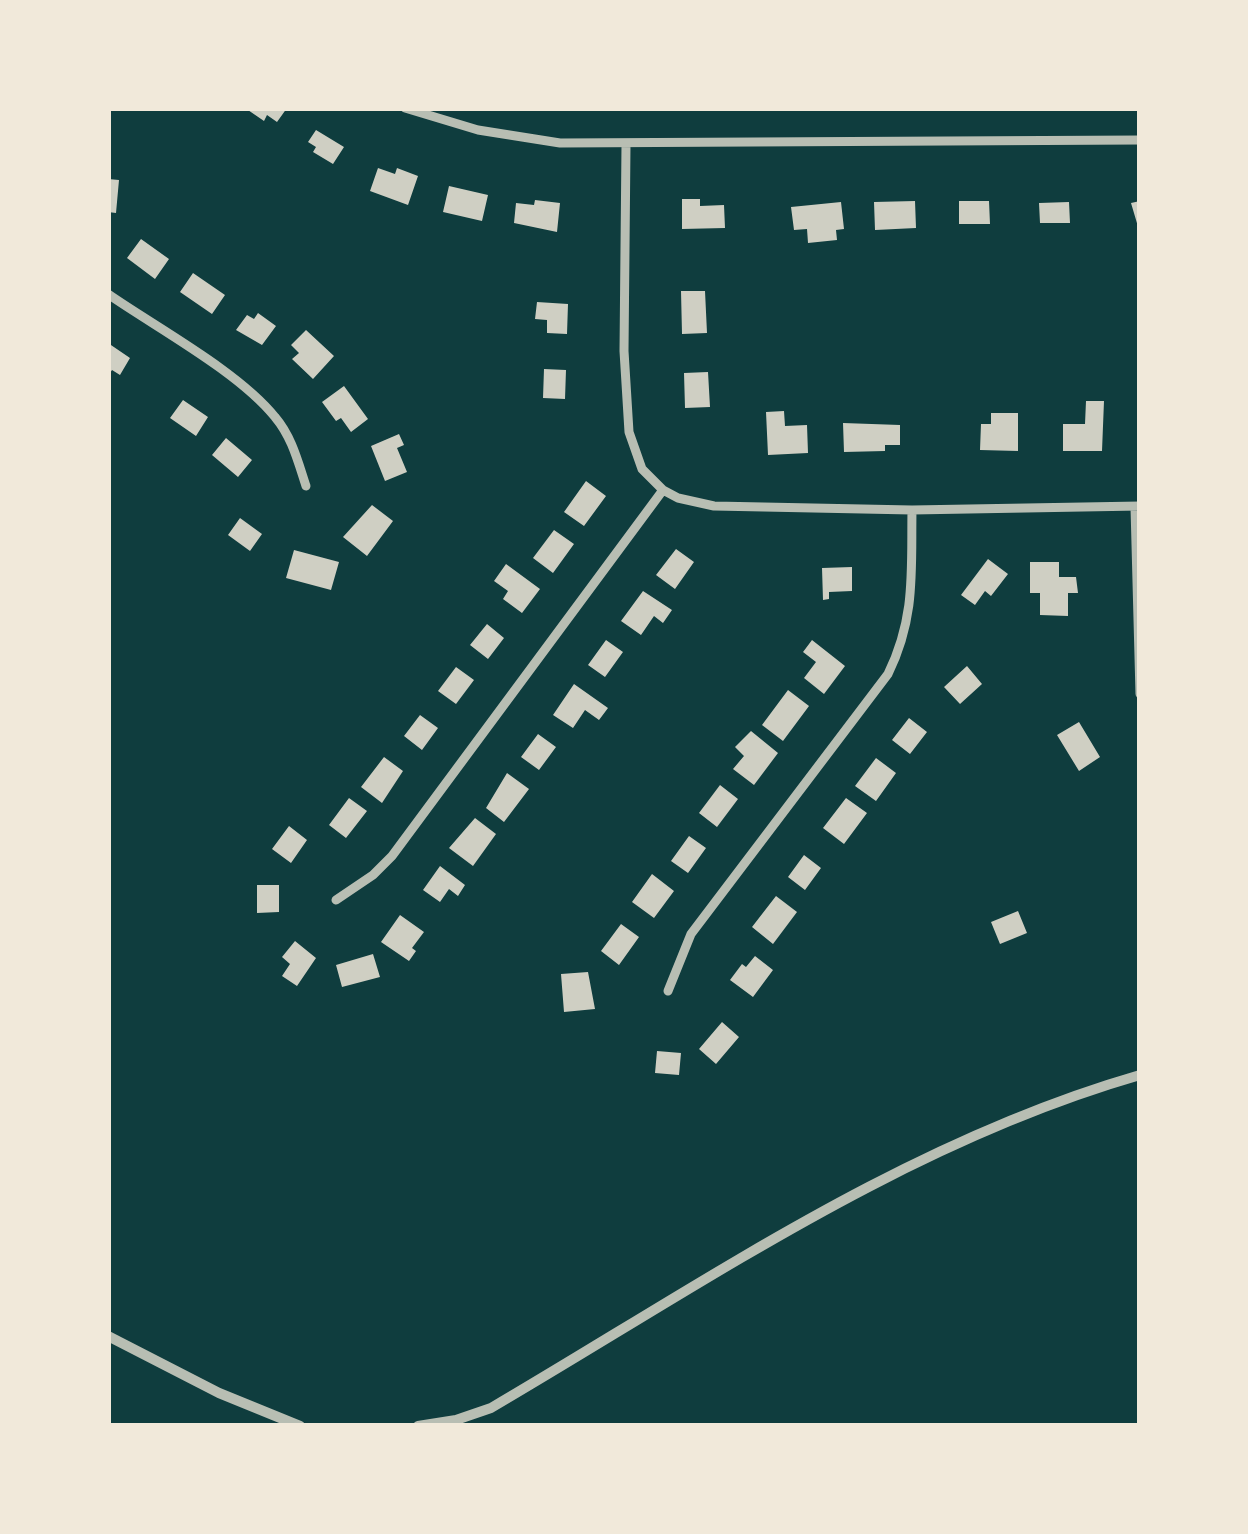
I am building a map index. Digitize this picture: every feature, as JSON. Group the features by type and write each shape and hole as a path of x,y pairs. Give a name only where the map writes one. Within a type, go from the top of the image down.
{"street":[{"path":"405,108 518,140 626,145 1140,140"},
{"path":"626,145 624,351 629,432 642,469 678,498 713,506 1137,507 1140,694"},
{"path":"108,295 262,404 290,439 306,486"},
{"path":"336,900 392,856 663,490"},
{"path":"668,992 691,934 888,674 911,610 911,510"},
{"path":"418,1426 490,1408 752,1251 941,1149 1036,1107 1140,1075"},
{"path":"108,1336 219,1393 300,1426"}],"building":[{"path":"245,108 287,108 277,122 267,115 264,121"},
{"path":"316,130 344,147 333,164 313,152 316,147 308,142"},
{"path":"378,168 395,174 397,168 418,176 408,205 370,191"},
{"path":"108,179 119,180 116,213 108,212"},
{"path":"449,186 488,195 482,221 443,212"},
{"path":"682,199 700,199 700,206 724,205 725,228 682,229"},
{"path":"535,200 560,203 557,232 514,223 516,203 534,205"},
{"path":"915,201 916,228 875,230 874,202"},
{"path":"959,201 989,201 990,224 959,224"},
{"path":"1140,201 1140,229 1139,230 1131,203"},
{"path":"841,202 844,229 836,230 837,240 808,243 807,229 794,230 791,207"},
{"path":"1069,202 1070,223 1040,223 1039,203"},
{"path":"141,239 169,259 155,279 127,258"},
{"path":"193,273 225,295 212,314 180,292"},
{"path":"681,291 705,291 707,333 682,334"},
{"path":"537,302 568,304 567,334 547,333 547,320 535,319"},
{"path":"258,313 276,326 262,345 236,330 247,315 254,319"},
{"path":"306,330 334,356 313,379 292,359 299,353 291,345"},
{"path":"108,343 130,358 120,375 112,370 108,376"},
{"path":"544,369 566,370 565,399 543,398"},
{"path":"708,372 710,407 685,408 684,373"},
{"path":"344,386 368,419 351,432 322,402"},
{"path":"183,400 208,417 196,436 170,418"},
{"path":"1086,401 1104,401 1102,451 1063,451 1063,424 1085,424"},
{"path":"784,411 785,426 807,425 808,453 768,455 766,412"},
{"path":"991,413 1018,413 1018,451 980,450 981,424 991,424"},
{"path":"843,423 900,425 900,445 885,445 885,451 844,452"},
{"path":"399,434 404,445 397,448 407,472 385,481 371,446"},
{"path":"226,438 252,460 238,477 212,455"},
{"path":"586,481 606,496 584,526 564,512"},
{"path":"372,505 393,521 367,556 343,537"},
{"path":"240,518 262,534 250,551 228,535"},
{"path":"554,530 574,544 553,573 533,558"},
{"path":"676,549 694,562 675,589 656,575"},
{"path":"294,550 339,562 331,590 286,578"},
{"path":"988,559 1008,574 991,596 985,591 975,605 961,595"},
{"path":"1030,562 1059,562 1059,577 1076,577 1078,593 1068,593 1068,616 1040,615 1040,593 1030,593"},
{"path":"506,564 540,589 522,613 503,599 508,591 494,581"},
{"path":"852,567 852,591 829,592 829,599 823,600 822,568"},
{"path":"643,591 672,610 663,623 654,616 641,635 621,621"},
{"path":"487,624 504,638 488,659 470,645"},
{"path":"606,640 623,652 605,677 588,665"},
{"path":"812,640 845,666 824,694 804,678 816,662 803,652"},
{"path":"967,666 982,684 960,704 944,687"},
{"path":"456,667 474,680 456,704 438,691"},
{"path":"574,684 608,708 599,720 585,710 573,728 553,715"},
{"path":"788,690 809,706 783,741 762,725"},
{"path":"420,715 438,728 422,750 404,736"},
{"path":"909,718 927,732 910,754 892,740"},
{"path":"1079,722 1100,757 1079,771 1057,735"},
{"path":"751,731 778,753 754,785 733,769 744,756 735,747"},
{"path":"538,734 556,747 539,770 521,757"},
{"path":"384,757 403,771 382,803 361,787"},
{"path":"876,758 896,773 876,801 855,786"},
{"path":"507,773 529,789 504,822 486,808"},
{"path":"720,785 738,799 717,827 699,813"},
{"path":"349,798 367,811 346,838 329,825"},
{"path":"846,798 867,813 844,844 823,828"},
{"path":"475,818 496,834 473,866 449,848"},
{"path":"289,826 307,840 291,863 272,849"},
{"path":"689,836 706,848 688,873 671,861"},
{"path":"804,855 821,868 805,890 788,877"},
{"path":"440,866 465,885 458,896 449,889 440,902 423,890"},
{"path":"652,874 674,891 654,918 632,902"},
{"path":"257,885 279,885 279,912 257,913"},
{"path":"776,896 797,912 773,944 752,927"},
{"path":"1018,911 1027,933 1000,944 991,922"},
{"path":"400,915 424,932 409,961 381,942"},
{"path":"621,924 639,937 619,965 601,951"},
{"path":"295,941 316,958 297,986 282,976 290,964 282,957"},
{"path":"373,954 380,977 342,987 336,965"},
{"path":"755,956 773,970 753,997 730,980"},
{"path":"588,972 595,1009 564,1012 561,974"},
{"path":"722,1022 739,1037 716,1064 699,1049"},
{"path":"657,1051 681,1053 679,1075 655,1073"}]}
